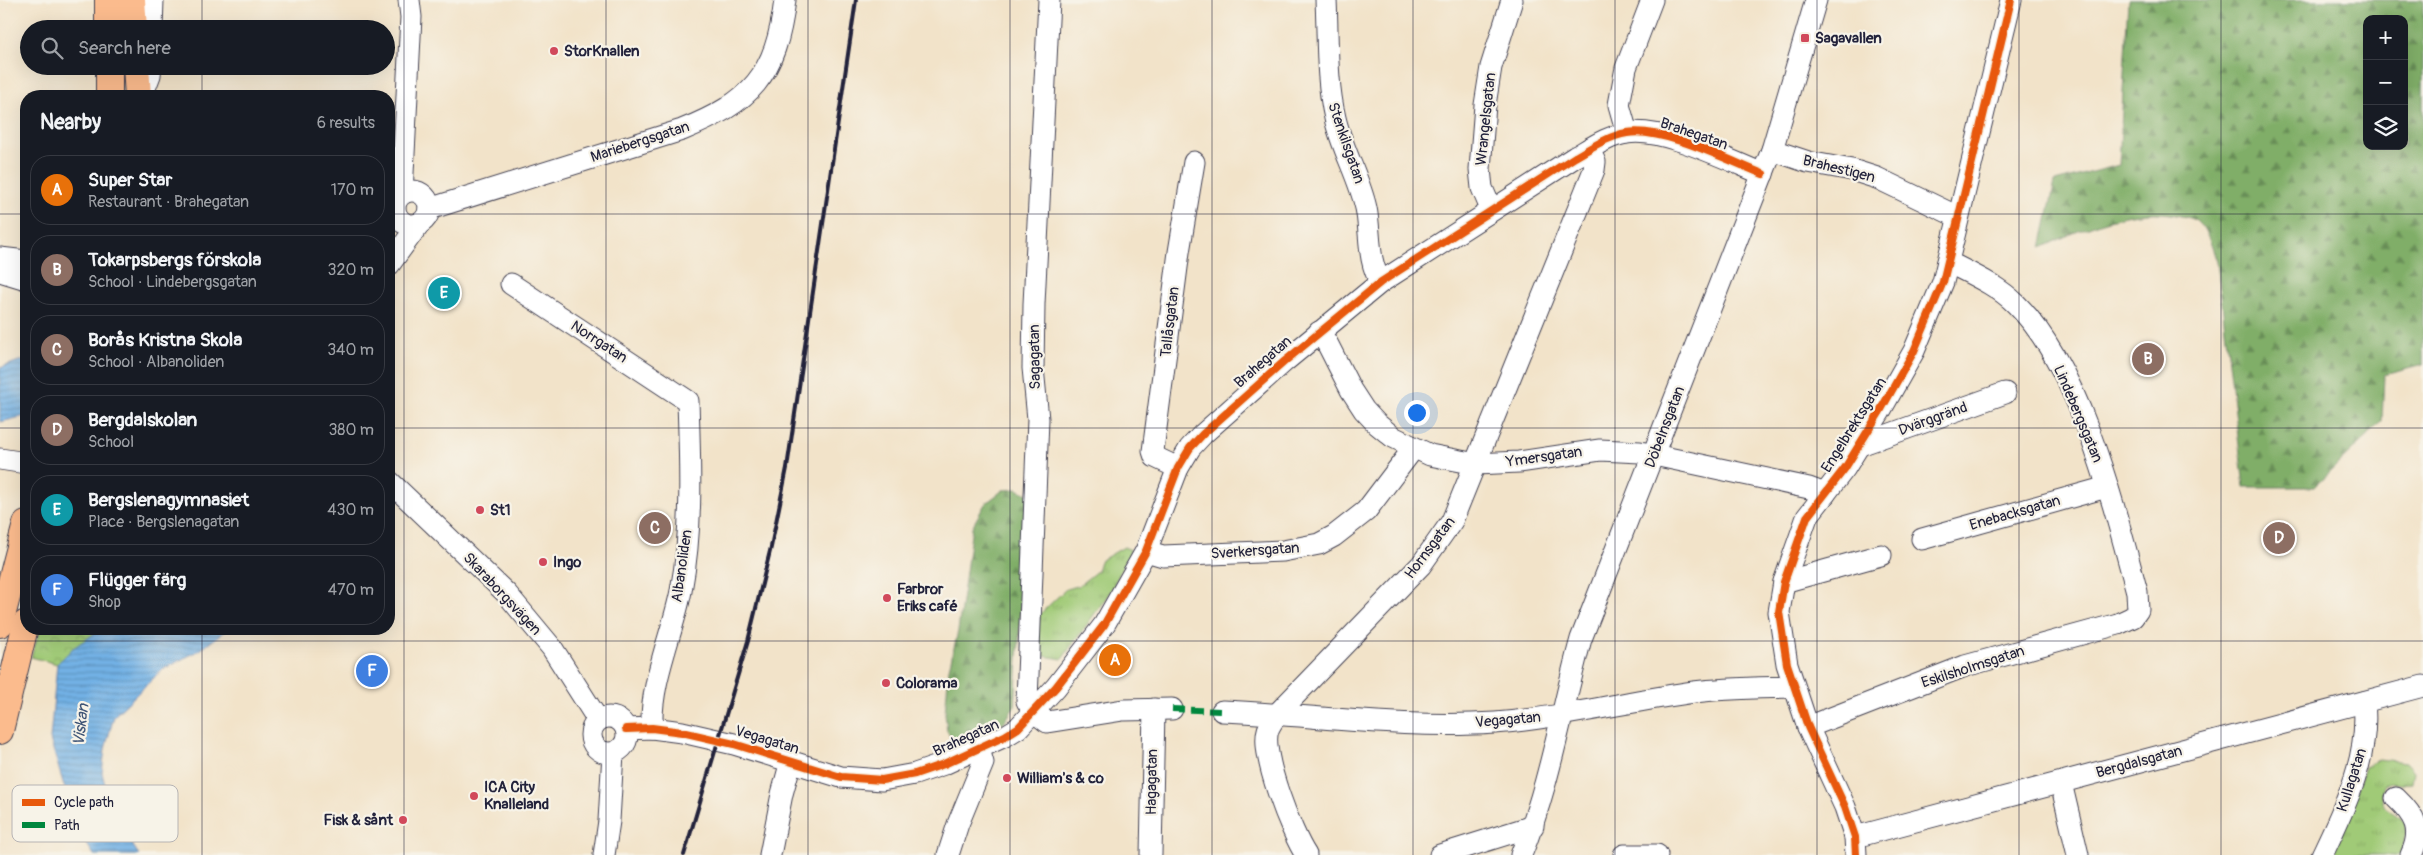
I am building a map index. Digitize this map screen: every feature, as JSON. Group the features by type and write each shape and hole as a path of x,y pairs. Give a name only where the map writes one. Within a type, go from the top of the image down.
{"main road":[{"path":"108,0 108,20"},
{"path":"132,0 133,20"},
{"path":"109,75 109,90"},
{"path":"137,75 138,90"},
{"path":"0,624 20,547"},
{"path":"0,731 23,635"}],"street":[{"path":"152,20 153,0"},
{"path":"409,0 411,17 395,208 398,219 408,225 424,217"},
{"name":"Mariebergsgatan","path":"424,217 682,130 717,116 740,100 759,81 776,48 782,25 785,0"},
{"name":"Sagagatan","path":"1034,712 1027,701 1038,419 1033,368 1034,304 1050,0"},
{"name":"Stenkilsgatan","path":"1326,0 1330,96 1335,120 1362,190 1370,226 1373,270 1380,282"},
{"name":"Wrangelsgatan","path":"1491,209 1482,188 1480,169 1485,104 1491,66 1512,0"},
{"path":"1627,133 1619,105 1626,68 1652,0"},
{"name":"Döbelnsgatan","path":"1521,855 1533,826 1553,762 1582,639 1606,571 1654,455 1772,150 1816,0"},
{"name":"Engelbrektsgatan","path":"1855,846 1845,807 1792,686 1781,636 1779,612 1784,582 1807,518 1860,445 1914,351 1944,282 2011,0"},
{"path":"144,90 150,75"},
{"name":"Brahegatan","path":"899,778 979,749 1018,728 1034,712 1104,625 1146,551 1178,468 1190,448 1203,434 1319,332 1380,282 1491,209 1589,149 1604,140 1627,133 1646,132 1671,138 1763,174"},
{"name":"Hornsgatan","path":"1306,855 1296,839 1271,767 1268,731 1278,713 1421,565 1452,521 1594,170 1595,162 1589,149"},
{"name":"Brahestigen","path":"1772,150 1808,162 1852,170 1877,178 1958,217"},
{"name":"Tallåsgatan","path":"1178,468 1155,457 1153,450 1178,261 1194,162"},
{"path":"395,208 415,190 421,193 429,203 424,217 395,257"},
{"path":"0,258 20,260"},
{"name":"Lindebergsgatan","path":"1948,262 1994,287 2016,304 2046,343 2073,397 2091,439 2107,487 2137,592 2138,610"},
{"path":"0,271 20,277"},
{"name":"Norrgatan","path":"510,284 688,401"},
{"name":"Ymersgatan","path":"1319,332 1364,410 1393,437 1412,449 1452,461 1476,464 1519,462 1600,450 1654,455 1809,488 1825,494"},
{"name":"Dvärggränd","path":"1860,445 2005,393"},
{"name":"Albanoliden","path":"652,728 651,707 681,591 687,546 691,481 688,401"},
{"name":"Sverkersgatan","path":"1146,551 1162,556 1283,551 1319,544 1334,536 1366,511 1412,449"},
{"path":"0,459 20,462"},
{"name":"Skaraborgsvägen","path":"395,487 507,594 552,648 598,720"},
{"name":"Enebacksgatan","path":"1922,539 2107,487"},
{"path":"1784,582 1881,556"},
{"name":"Eskilsholmsgatan","path":"1808,726 1965,666 2118,624 2133,617 2138,610"},
{"name":"Vegagatan","path":"1222,711 1278,713 1369,722 1495,723 1563,715 1695,692 1792,686"},
{"name":"Bergdalsgatan","path":"1855,846 2061,783 2423,686"},
{"name":"Kullagatan","path":"2322,855 2344,809 2362,753 2366,725 2364,702"},
{"name":"Hagagatan","path":"1034,712 1047,722 1122,710 1163,709 1151,855"},
{"path":"604,855 609,821 613,753 624,744 626,729 622,723 612,717 598,720 592,730 592,742 600,751 613,753"},
{"name":"Vegagatan","path":"626,729 652,728 718,740 841,777 882,780 899,778"},
{"path":"948,855 958,824 983,763 979,749"},
{"path":"770,855 782,794 791,761"},
{"path":"2061,783 2078,855"},
{"path":"2396,798 2410,811 2415,820 2416,832 2411,855"},
{"path":"1440,855 1533,826"},
{"path":"1624,855 1657,855"}],"green space":[{"path":"2128,0 2423,0 2423,365 2384,375 2382,422 2314,487 2244,487 2217,262 2207,235 2193,219 2164,213 2146,213 2091,226 2041,248 2055,182 2119,165"},
{"path":"1017,489 1028,494 1015,706 1001,727 958,745 947,731 945,713 949,669 958,631 972,527 985,504 1003,490"},
{"path":"1124,547 1131,550 1111,591 1062,659 1038,655 1039,615 1066,589 1078,586 1097,571 1100,561"},
{"path":"38,635 110,635 73,648 57,664 31,657"},
{"path":"2378,759 2406,762 2414,771 2412,783 2391,782 2384,784 2382,792 2383,804 2386,808 2406,822 2407,833 2401,855 2332,855 2365,767"}],"water":[{"path":"20,361 20,417 0,422 0,368"},
{"name":"Viskan","path":"92,635 220,635 200,650 163,669 114,716 105,749 102,773 105,785 64,785 50,739 57,664 73,648"},
{"path":"86,842 131,842 139,855 94,855"}],"railway":[{"path":"684,855 748,641 771,547 787,468 856,0"}],"marked path":[{"path":"1172,709 1222,711"}],"cycle path":[{"path":"1856,855 1855,837 1845,807 1808,727 1787,664 1779,612 1784,582 1807,517 1845,468 1879,413 1914,351 1943,282 2011,0"},
{"path":"626,729 652,728 682,732 734,744 841,777 882,780 915,774 944,764 1005,736 1018,728 1056,687 1104,625 1146,551 1178,468 1190,448 1203,434 1285,361 1381,282 1575,157 1600,143 1627,133 1642,132 1677,140 1714,153 1763,174"}],"place":[{"name":"Sagavallen","path":"1805,38"},
{"name":"StorKnallen","path":"554,51"},
{"name":"Bergslenagymnasiet","path":"444,293"},
{"name":"Tokarpsbergs förskola","path":"2148,359"},
{"name":"St1","path":"480,510"},
{"name":"Borås Kristna Skola","path":"655,528"},
{"name":"Bergdalskolan","path":"2279,538"},
{"name":"Ingo","path":"543,562"},
{"name":"Farbror Eriks café","path":"887,598"},
{"name":"Super Star","path":"1115,660"},
{"name":"Flügger färg","path":"372,671"},
{"name":"Colorama","path":"886,683"},
{"name":"William's & co","path":"1007,778"},
{"name":"ICA City Knalleland","path":"474,796"},
{"name":"Fisk & sånt","path":"403,820"}]}
